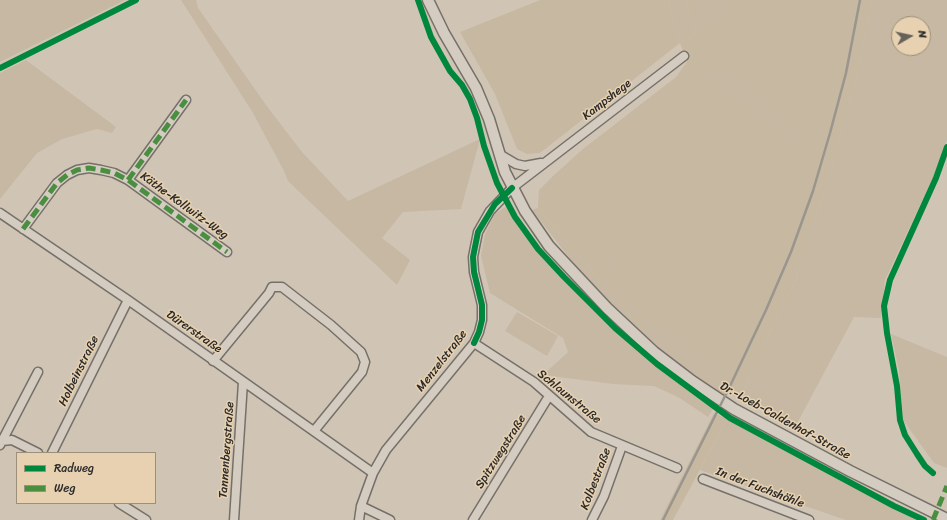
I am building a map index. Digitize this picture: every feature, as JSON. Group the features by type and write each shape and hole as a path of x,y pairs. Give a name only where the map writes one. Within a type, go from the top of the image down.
{"main road":[{"name":"Dr.-Loeb-Caldenhof-Straße","path":"428,0 444,33 476,88 489,119 499,154 512,188 525,211 545,240 607,308 654,352 715,398 758,423 850,471 947,519"}],"street":[{"name":"Kampshege","path":"512,188 684,56"},
{"name":"Käthe-Kollwitz-Weg","path":"128,180 186,100"},
{"name":"Kampshege","path":"499,154 516,164 525,166 544,163"},
{"name":"Käthe-Kollwitz-Weg","path":"23,229 57,183 67,175 77,170 89,168 114,173 128,180 227,252"},
{"name":"Menzelstraße","path":"359,520 361,506 373,473 390,445 474,343 482,320 482,305 474,272 473,257 478,232 495,204 512,188"},
{"name":"Dürerstraße","path":"0,213 128,300 373,473"},
{"path":"213,361 269,293 272,287 282,287 331,325 362,352 365,362 362,372 314,431"},
{"name":"Holbeinstraße","path":"52,452 128,300"},
{"name":"Schlaunstraße","path":"474,343 534,382 591,432 677,468"},
{"path":"1,443 38,372"},
{"name":"Tannenbergstraße","path":"234,520 243,382"},
{"name":"Spitzwegstraße","path":"473,520 549,396"},
{"path":"1,443 12,440 36,452"},
{"name":"Kolbestraße","path":"592,520 604,496 622,446"},
{"name":"In der Fuchshöhle","path":"703,479 810,520"},
{"path":"121,504 146,520"},
{"path":"361,506 390,520"}],"shaded area":[{"path":"0,0 125,0 0,62"},
{"path":"181,0 196,0 198,8 266,105 302,152 348,201 480,139 461,209 403,212 382,238 410,260 397,285 288,181 253,113"},
{"path":"540,0 668,0 680,43 540,153 527,154 517,149 495,94 460,32"},
{"path":"668,0 686,0 696,34 680,43"},
{"path":"686,0 872,0 856,80 824,195 799,262 797,278 778,314 742,396 718,394 728,373 622,300 590,269 538,208 539,190 553,176 583,149 676,77 687,62 680,43 696,34"},
{"path":"694,0 730,0 733,15 700,23"},
{"path":"872,0 947,0 947,140 933,177 885,280 881,318 854,317 795,427 742,396 778,314 797,278 799,262 824,195 856,80"},
{"path":"26,60 116,127 112,133 97,129 62,139 37,153 0,199 0,73"},
{"path":"687,62 746,80 799,144 818,160"},
{"path":"507,206 520,229 541,255 616,332 658,367 715,406 708,417 678,397 654,386 613,384 543,375 568,352 563,338 490,293 481,256 485,234 495,214"},
{"path":"538,208 590,269 622,300 729,373 718,394 657,346 622,316 593,288 532,210"},
{"path":"625,246 629,252 624,250 614,272 610,270 604,263"},
{"path":"517,312 558,336 547,356 505,331"},
{"path":"891,334 947,357 947,468 934,463 903,420 899,370"},
{"path":"714,413 727,419 673,520 660,520"},
{"path":"727,419 801,455 894,507 922,520 846,520 700,470"}],"railway":[{"path":"663,520 731,384 766,310 791,252 813,191 830,133 846,73 860,0"}],"marked path":[{"path":"128,180 186,100"},
{"path":"23,229 57,183 67,175 77,170 89,168 114,173 128,180 227,252"},
{"path":"933,520 947,486"}],"cycle path":[{"path":"0,68 136,0"},
{"path":"418,0 431,37 450,71 462,85 470,99 497,183 515,217 538,249 564,277 615,328 657,364 730,418 894,506 924,520"},
{"path":"933,473 925,466 905,435 900,420 897,386 887,333 884,306 890,280 936,178 947,147"},
{"path":"474,343 482,320 482,305 474,272 473,257 478,232 495,204 512,188"}]}
